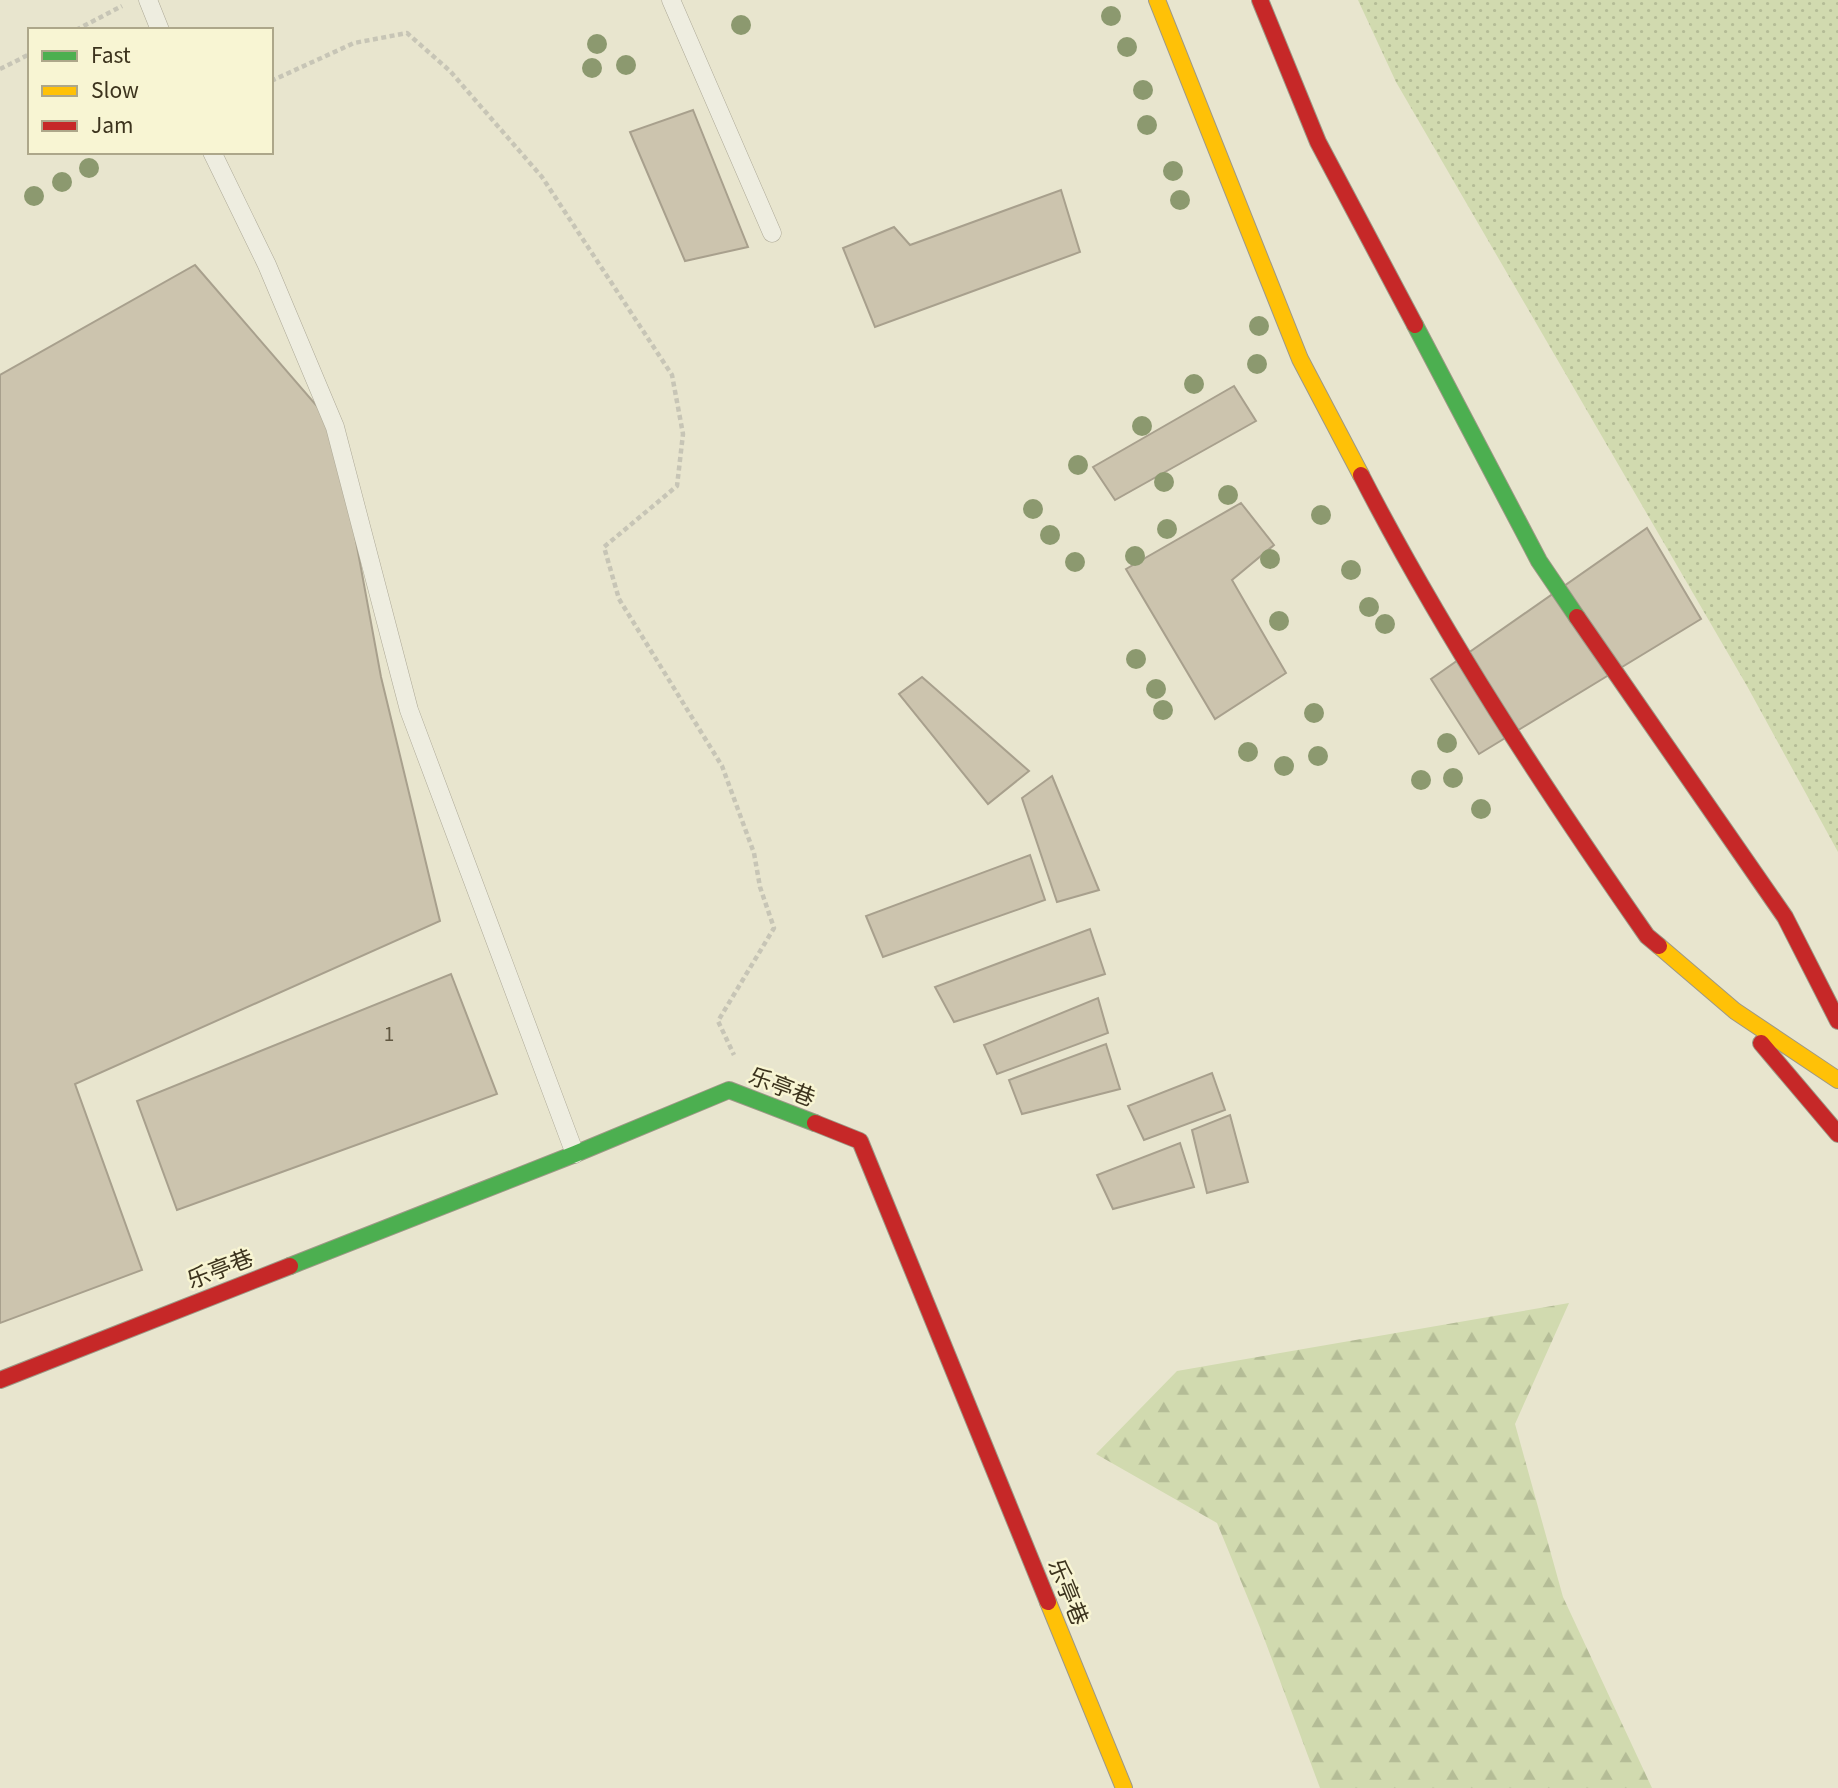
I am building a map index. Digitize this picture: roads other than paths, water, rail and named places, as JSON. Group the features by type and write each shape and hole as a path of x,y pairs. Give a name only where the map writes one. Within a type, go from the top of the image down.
{"main road":[{"path":"1157,0 1300,359 1382,516 1446,628 1570,827 1647,936 1735,1012 1838,1080"},
{"path":"1260,0 1318,142 1539,561 1785,917 1838,1021"},
{"path":"1735,1012 1838,1134"},
{"name":"乐亭巷","path":"0,1380 575,1154 729,1090 860,1141 1124,1788"}],"lane":[{"path":"148,0 159,28"},
{"path":"671,0 772,233"},
{"path":"213,154 267,265 334,427 409,710 575,1154"}]}
